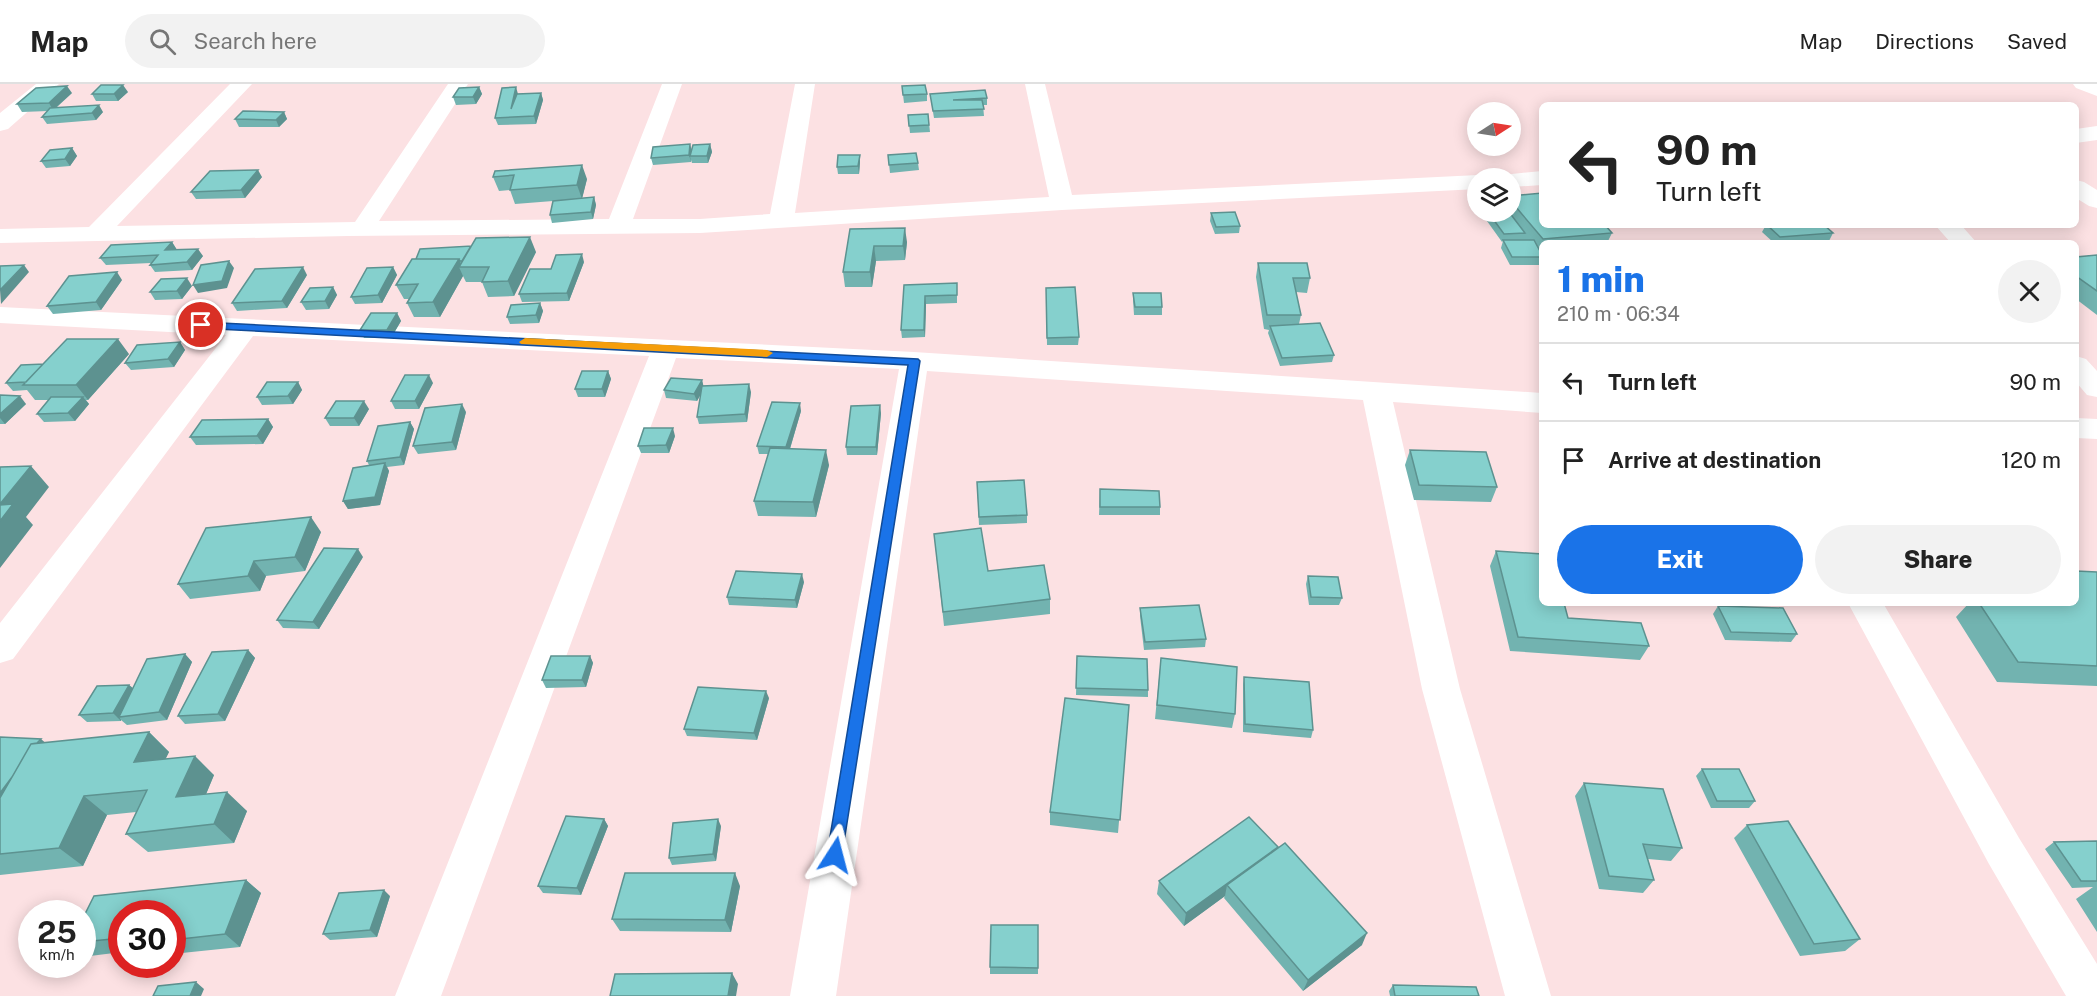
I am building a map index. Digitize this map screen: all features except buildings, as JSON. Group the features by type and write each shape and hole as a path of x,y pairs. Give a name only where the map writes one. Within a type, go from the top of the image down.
{"street":[{"path":"0,124 49,84"},
{"path":"96,234 242,84"},
{"path":"362,229 458,84"},
{"path":"618,227 672,84"},
{"path":"781,221 805,84"},
{"path":"1035,84 1062,203"},
{"path":"2083,84 2097,90"},
{"path":"2079,136 2097,133"},
{"path":"1521,179 1539,178"},
{"path":"0,236 362,229 700,226 1062,203 1467,183"},
{"path":"2079,189 2097,201"},
{"path":"1950,228 1962,240"},
{"path":"0,315 914,361 1539,404"},
{"path":"0,649 245,328"},
{"path":"418,996 666,348"},
{"path":"813,996 914,361"},
{"path":"2079,368 2097,388"},
{"path":"1376,393 1441,689 1528,996"},
{"path":"2079,429 2097,429"},
{"path":"1867,606 2004,851 2091,996"}],"slow traffic":[{"path":"525,342 767,353"}],"route":[{"path":"201,325 914,361 835,855"}]}
